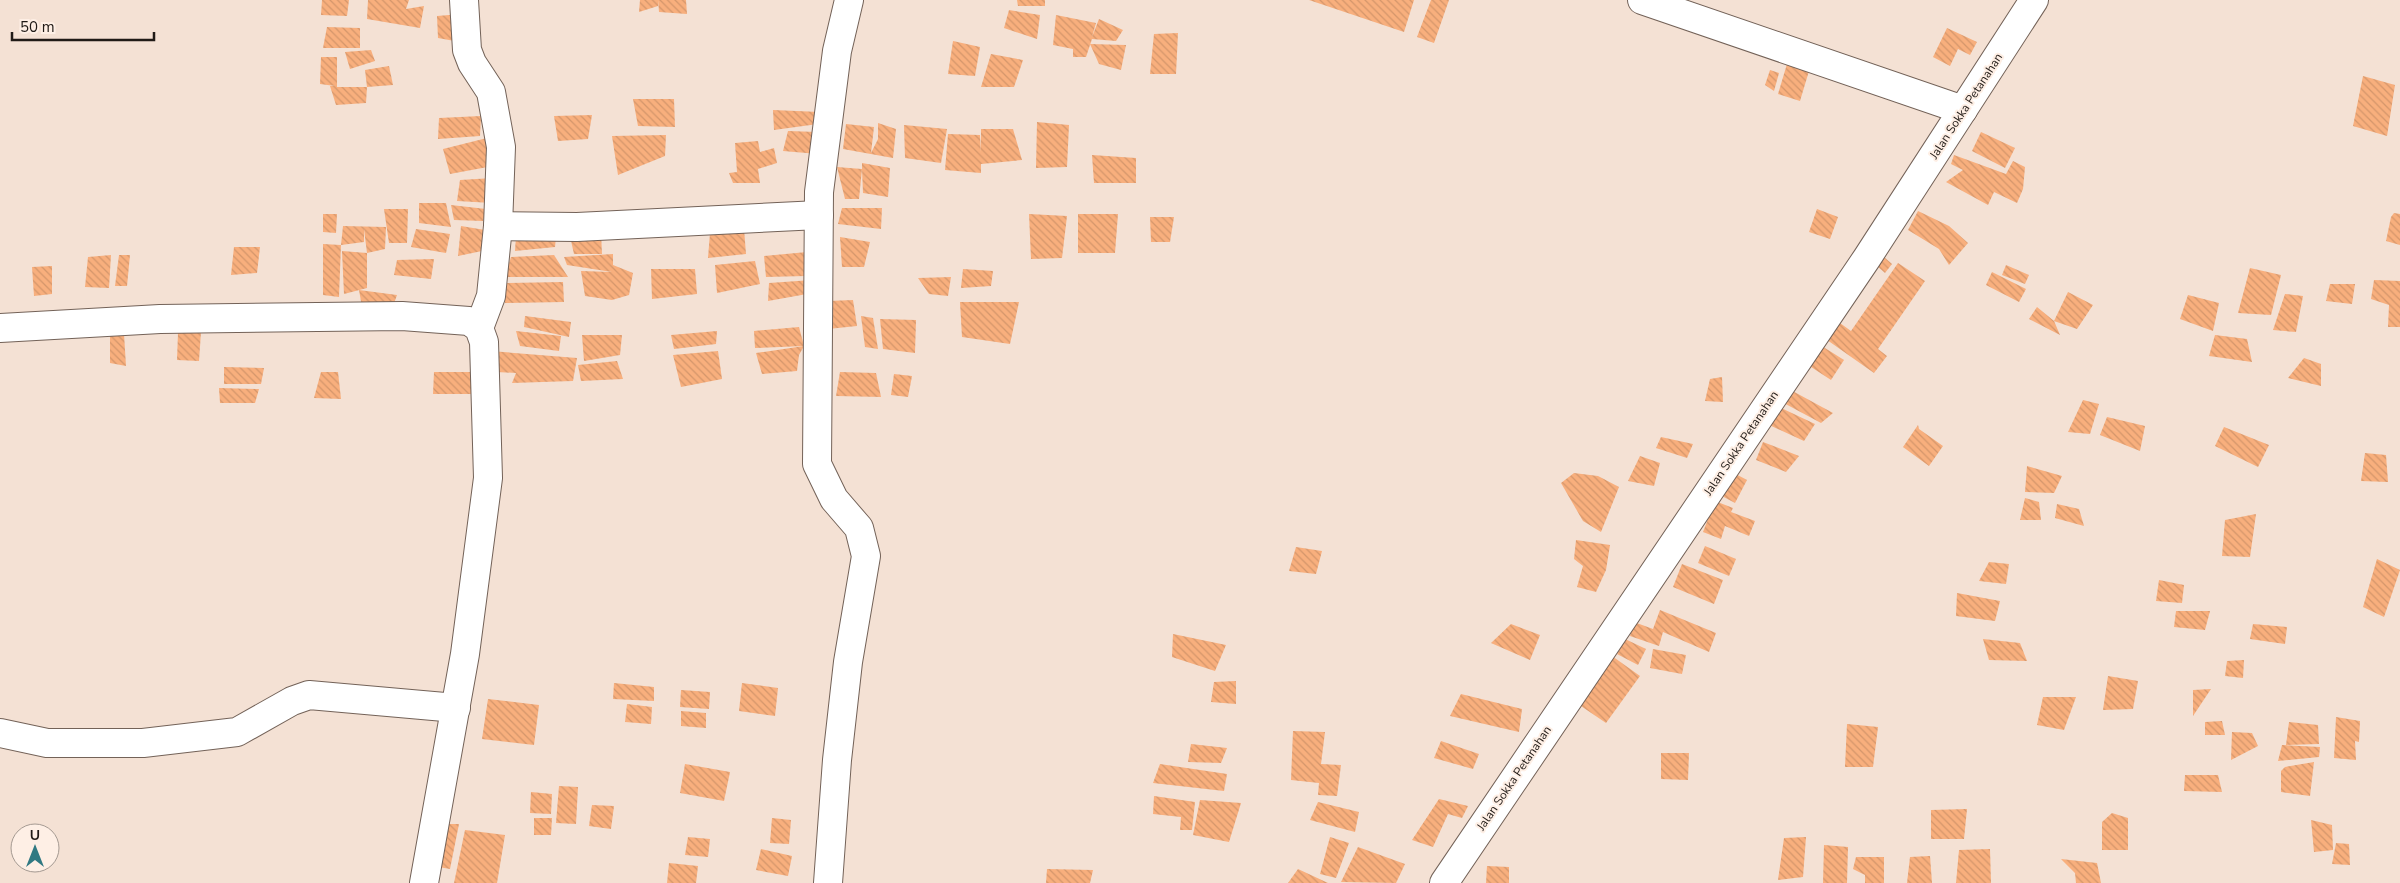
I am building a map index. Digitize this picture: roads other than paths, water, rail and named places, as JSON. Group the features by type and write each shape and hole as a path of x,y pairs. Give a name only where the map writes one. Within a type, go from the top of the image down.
{"street":[{"path":"464,0 466,50 491,92 501,147 498,226 491,296 479,328"},
{"path":"828,883 848,662 866,556 859,528 834,499 817,464 819,192 837,51 849,0"},
{"path":"1642,0 1963,110"},
{"name":"Jalan Sokka Petanahan","path":"1444,883 1867,258 2034,0"},
{"path":"498,226 577,227 819,215"},
{"path":"0,328 160,319 402,316 453,318 469,321 479,328 484,342 488,478 465,654 424,883"},
{"path":"0,732 47,743 143,743 237,732 292,701 309,695 456,708"}]}
